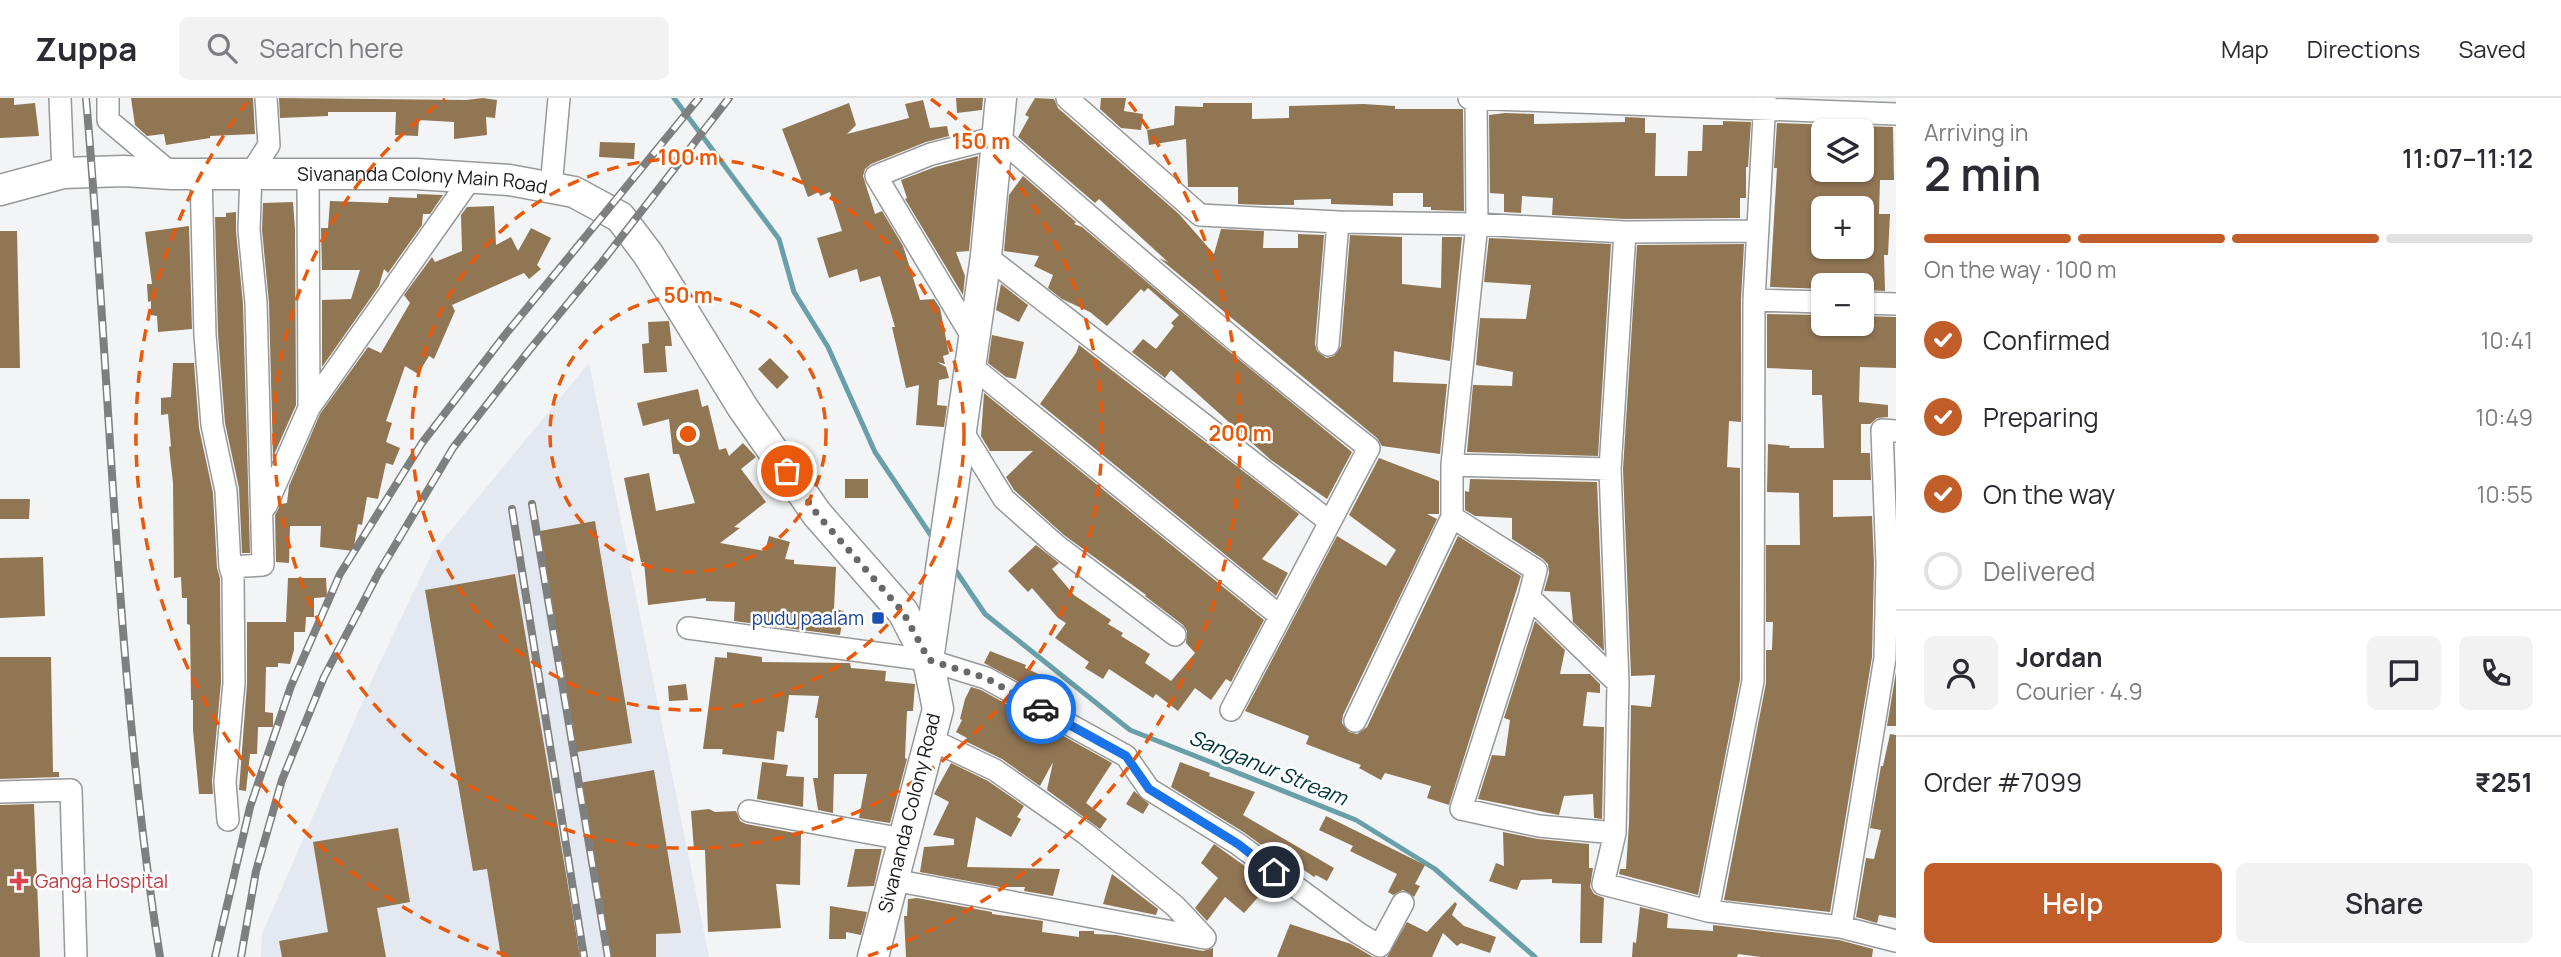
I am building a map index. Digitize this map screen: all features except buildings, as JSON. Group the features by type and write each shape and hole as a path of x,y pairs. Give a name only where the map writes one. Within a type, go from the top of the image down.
{"main road":[{"path":"929,660 986,256 1001,98"},
{"name":"Sivananda Colony Main Road","path":"63,173 124,170 186,174 416,174 509,180 574,192 620,217 648,254"},
{"path":"0,190 63,173"},
{"name":"Sivananda Colony Road","path":"648,254 750,418 817,514 903,612 929,660 937,709 873,957"}],"street":[{"path":"60,98 63,173"},
{"path":"108,98 108,120 186,174 205,335 212,425 226,491 230,568 233,576 234,683 225,782 228,820"},
{"path":"230,568 263,565 256,303 249,230 251,173 269,145 266,98"},
{"path":"551,188 559,98"},
{"path":"1067,98 1200,215 1625,232 1758,231"},
{"path":"1469,98 1765,103 1896,114"},
{"path":"1355,721 1452,517 1452,465 1477,224 1476,98"},
{"path":"1708,911 1754,681 1754,300 1765,103"},
{"path":"1231,710 1369,449 1135,256 998,137 931,154 876,176 972,351 1280,616"},
{"path":"308,174 309,408"},
{"path":"263,511 309,408 471,178"},
{"path":"1328,345 1338,222"},
{"path":"1625,232 1610,469 1618,683 1615,834 1603,884 1708,911 1841,927 1896,941"},
{"path":"986,256 1330,522"},
{"path":"1754,300 1811,302"},
{"path":"1874,303 1896,304"},
{"path":"961,429 1004,499 1056,545 1175,635"},
{"path":"1841,927 1891,658 1891,564 1882,430 1896,430"},
{"path":"1452,465 1610,469"},
{"path":"1452,517 1535,570 1530,597 1461,809 1539,825 1615,834"},
{"path":"1530,597 1618,683"},
{"path":"688,628 929,660 986,678 1126,756 1149,789 1238,844 1358,933 1378,951 1403,903"},
{"path":"893,880 1205,938 1175,906 1086,834 995,770 930,739"},
{"path":"0,792 71,790 76,957"},
{"path":"749,811 904,839"}],"shaded area":[{"path":"589,363 709,957 261,957 262,934 375,673 432,553"}],"waterway":[{"path":"674,98 779,239 794,292 828,347 875,452 934,540"},
{"name":"Sanganur Stream","path":"952,565 985,614 1130,730 1356,820 1435,869 1535,957"}],"railway":[{"path":"86,98 123,636 145,850 160,957"},
{"path":"215,957 250,807 291,686 340,574 422,443 505,335 699,98"},
{"path":"241,957 256,871 282,780 324,677 378,574 453,448 729,98"},
{"path":"532,504 608,957"},
{"path":"512,509 584,957"}],"way so far":[{"path":"787,471 817,514 903,612 929,660 986,678 1041,709"}],"place":[{"name":"pudu paalam","path":"878,618"},
{"name":"Ganga Hospital","path":"19,881"}],"route":[{"path":"1041,709 1126,756 1149,789 1238,844 1274,872"}]}
